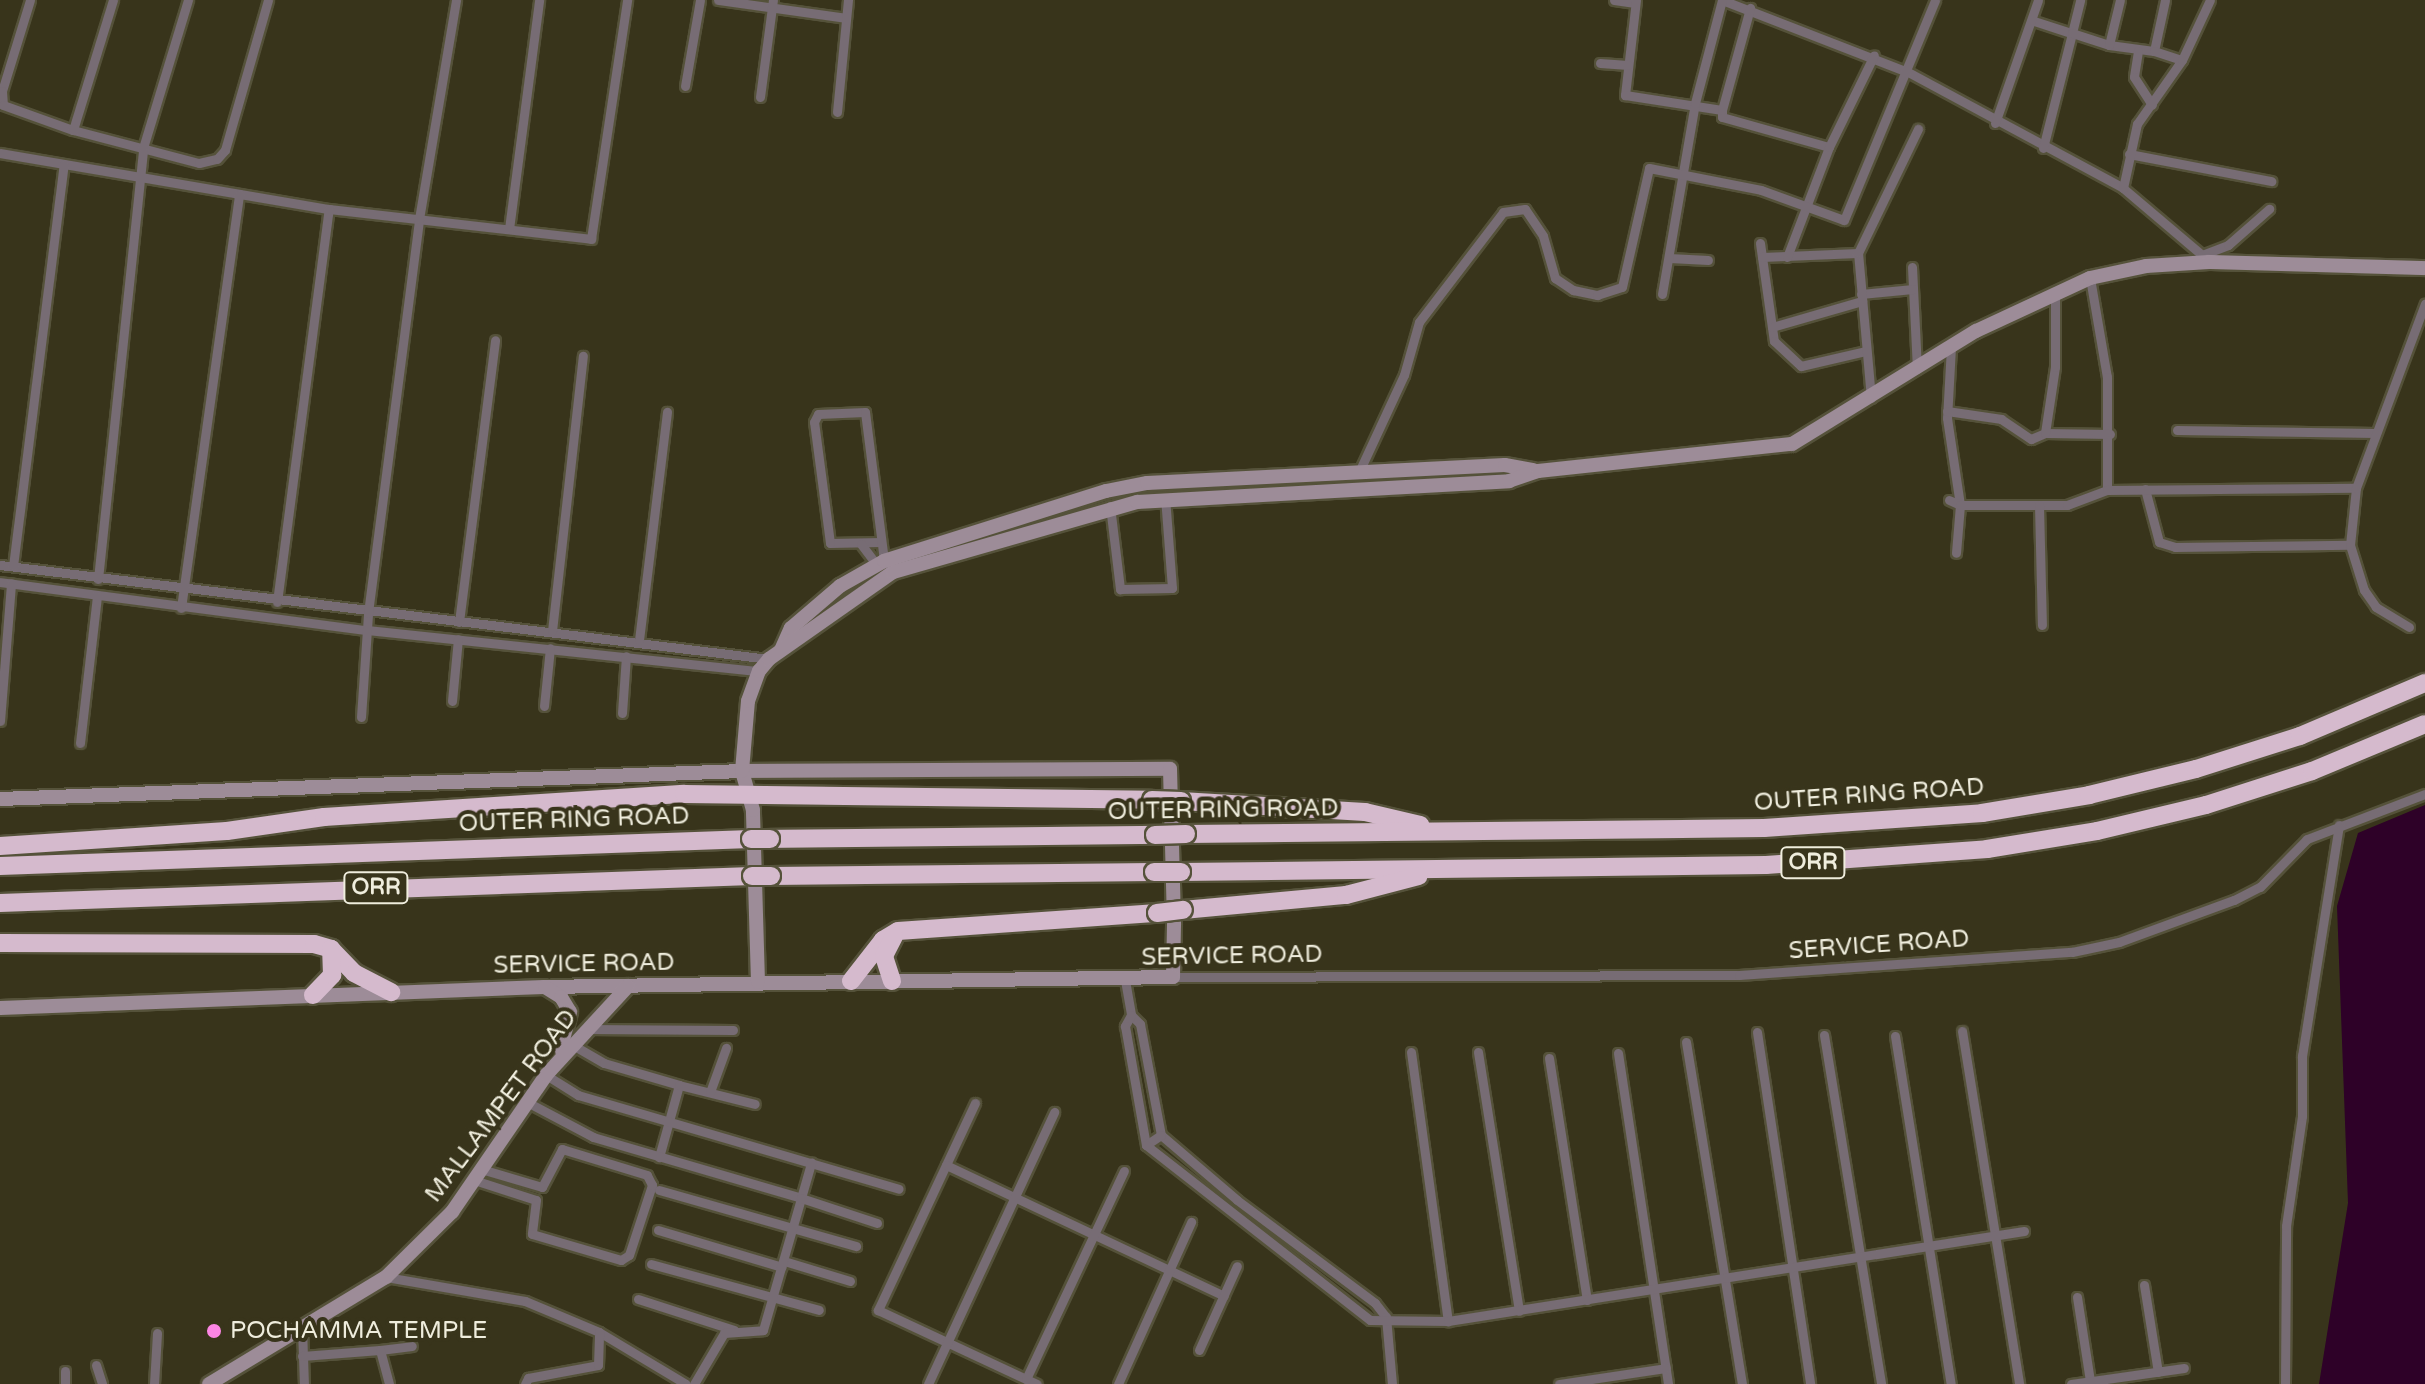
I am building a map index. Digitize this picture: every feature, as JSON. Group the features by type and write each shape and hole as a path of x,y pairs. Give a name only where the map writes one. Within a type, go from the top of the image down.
{"highway":[{"name":"OUTER RING ROAD","path":"0,866 751,839 1832,825 2036,805 2196,769 2300,736 2420,685"},
{"name":"ORR","path":"0,903 752,876 1834,862 2042,841 2152,819 2259,789 2425,724"},
{"path":"0,846 227,831 324,817 748,793 1181,801 1365,812 1446,832"},
{"path":"851,981 883,940 898,931 1157,913 1346,895 1449,869"},
{"path":"892,981 884,956 898,931"},
{"path":"0,943 314,944 331,949 354,973 391,992"},
{"path":"313,995 332,975 331,949"}],"main road":[{"path":"758,982 753,810 742,771 748,701 764,665 893,572 1110,506 1165,498 1509,481 1538,471 1792,444 1951,347 2055,292 2090,278 2146,266 2206,258 2425,268"},
{"path":"781,650 791,628 840,586 880,563 1048,506 1147,483 1505,465 1538,471"},
{"path":"0,799 742,771 1170,769 1173,977"},
{"name":"SERVICE ROAD","path":"0,1008 544,987 1173,977"},
{"name":"MALLAMPET ROAD","path":"209,1384 386,1277 452,1212 546,1075 583,1029 628,986"},
{"path":"544,987 561,997 570,1012 557,1061"}],"street":[{"path":"30,0 2,91 3,105 73,130 199,163 217,159 225,150 268,0"},
{"path":"73,130 113,0"},
{"path":"98,579 143,148 188,0"},
{"path":"361,717 368,613 419,219 456,0"},
{"path":"509,229 539,0"},
{"path":"0,153 329,209 591,239 627,0"},
{"path":"685,86 700,0"},
{"path":"718,0 772,4 846,18"},
{"path":"837,112 848,0"},
{"path":"1614,0 1636,2 1625,95 1695,103 1722,110"},
{"path":"1662,294 1695,103 1722,0 1874,55 1908,72 1995,123 2123,188 2206,258 2228,245 2269,209"},
{"path":"1358,474 1404,375 1419,322 1503,212 1525,209 1534,218 1555,278 1573,290 1613,292 1622,287 1649,168 1761,190 1844,220 1908,72 1935,0"},
{"path":"1995,123 2034,21 2038,0"},
{"path":"2043,148 2080,0"},
{"path":"2109,45 2120,0"},
{"path":"2154,51 2165,0"},
{"path":"2123,188 2137,124 2182,60 2210,0"},
{"path":"760,97 772,4"},
{"path":"1750,8 1722,117 1829,147"},
{"path":"2034,21 2109,45 2154,51 2182,60"},
{"path":"2138,51 2134,77 2152,105"},
{"path":"1787,257 1829,147 1874,55"},
{"path":"1600,63 1628,65"},
{"path":"1871,398 1858,253 1918,129"},
{"path":"2129,154 2271,181"},
{"path":"13,566 64,164"},
{"path":"181,608 239,194"},
{"path":"277,602 329,209"},
{"path":"1760,243 1774,341 1801,366 1866,351"},
{"path":"1762,257 1822,258 1833,251 1858,253"},
{"path":"1669,258 1708,260"},
{"path":"1912,267 1917,369"},
{"path":"2090,278 2107,377 2110,434 2107,490"},
{"path":"1772,327 1861,297 1913,289"},
{"path":"2045,433 2055,367 2055,292"},
{"path":"2409,627 2376,607 2364,590 2350,545 2356,488 2425,303"},
{"path":"459,622 495,340"},
{"path":"1951,347 1947,411 1960,505 1956,553"},
{"path":"552,631 583,356"},
{"path":"1947,411 2001,419 2031,439 2045,433 2110,434"},
{"path":"639,640 667,412"},
{"path":"880,563 881,542 865,412 822,412 814,422 828,540 835,546 881,542"},
{"path":"2177,430 2375,433"},
{"path":"1949,500 1960,505 2067,505 2107,490 2356,488"},
{"path":"2145,489 2159,542 2175,547 2350,545"},
{"path":"1110,506 1120,589 1172,588 1165,498"},
{"path":"2039,505 2042,625"},
{"path":"861,544 880,563"},
{"path":"0,565 368,613 639,640 764,665"},
{"path":"0,582 367,630 626,656 764,665"},
{"path":"0,721 11,583"},
{"path":"80,743 97,596"},
{"path":"452,701 458,639"},
{"path":"544,706 550,648"},
{"path":"622,713 626,656"},
{"name":"SERVICE ROAD","path":"1173,977 1739,975 2072,952 2119,942 2234,900 2260,887 2307,839 2425,794"},
{"path":"2285,1384 2286,1226 2302,1116 2302,1056 2339,825"},
{"path":"1125,980 1131,1015 1140,1024 1161,1135 1386,1317 1392,1384"},
{"path":"1131,1015 1125,1026 1146,1145 1370,1320 1386,1317 1448,1321 2024,1231"},
{"path":"583,1029 733,1030"},
{"path":"1962,1031 2019,1384"},
{"path":"1757,1032 1790,1268 1810,1384"},
{"path":"1824,1035 1881,1384"},
{"path":"1895,1036 1951,1384"},
{"path":"1686,1042 1742,1384"},
{"path":"571,1044 604,1063 755,1104"},
{"path":"710,1092 726,1048"},
{"path":"1411,1052 1448,1321"},
{"path":"1478,1052 1519,1311"},
{"path":"1618,1053 1668,1384"},
{"path":"1549,1058 1587,1300"},
{"path":"546,1075 578,1095 899,1189"},
{"path":"659,1157 679,1085"},
{"path":"527,1102 593,1137 877,1223"},
{"path":"975,1103 878,1310 1037,1384"},
{"path":"928,1384 1054,1112"},
{"path":"1146,1145 1161,1135"},
{"path":"562,1149 647,1175 652,1185 629,1255 621,1260 532,1234 536,1200 478,1175 542,1187 562,1149"},
{"path":"694,1384 724,1333 763,1330 811,1162"},
{"path":"946,1165 1224,1296"},
{"path":"1026,1379 1124,1171"},
{"path":"659,1190 856,1246"},
{"path":"1118,1384 1191,1222"},
{"path":"658,1230 850,1281"},
{"path":"1297,1266 1307,1252"},
{"path":"651,1264 819,1310"},
{"path":"1199,1350 1237,1266"},
{"path":"386,1277 525,1301 599,1332 686,1384"},
{"path":"2144,1285 2158,1372"},
{"path":"2077,1297 2090,1381"},
{"path":"638,1299 737,1332"},
{"path":"302,1328 304,1384"},
{"path":"525,1384 528,1378 598,1365 599,1332"},
{"path":"154,1384 157,1333"},
{"path":"302,1356 412,1346"},
{"path":"380,1350 389,1384"},
{"path":"96,1365 102,1384"},
{"path":"1559,1384 1605,1381 1666,1368"},
{"path":"2071,1384 2184,1368"},
{"path":"65,1371 65,1384"}],"shaded area":[{"path":"2425,805 2425,1384 2319,1384 2348,1203 2337,906 2358,833"}],"place":[{"name":"POCHAMMA TEMPLE","path":"214,1331"}]}
